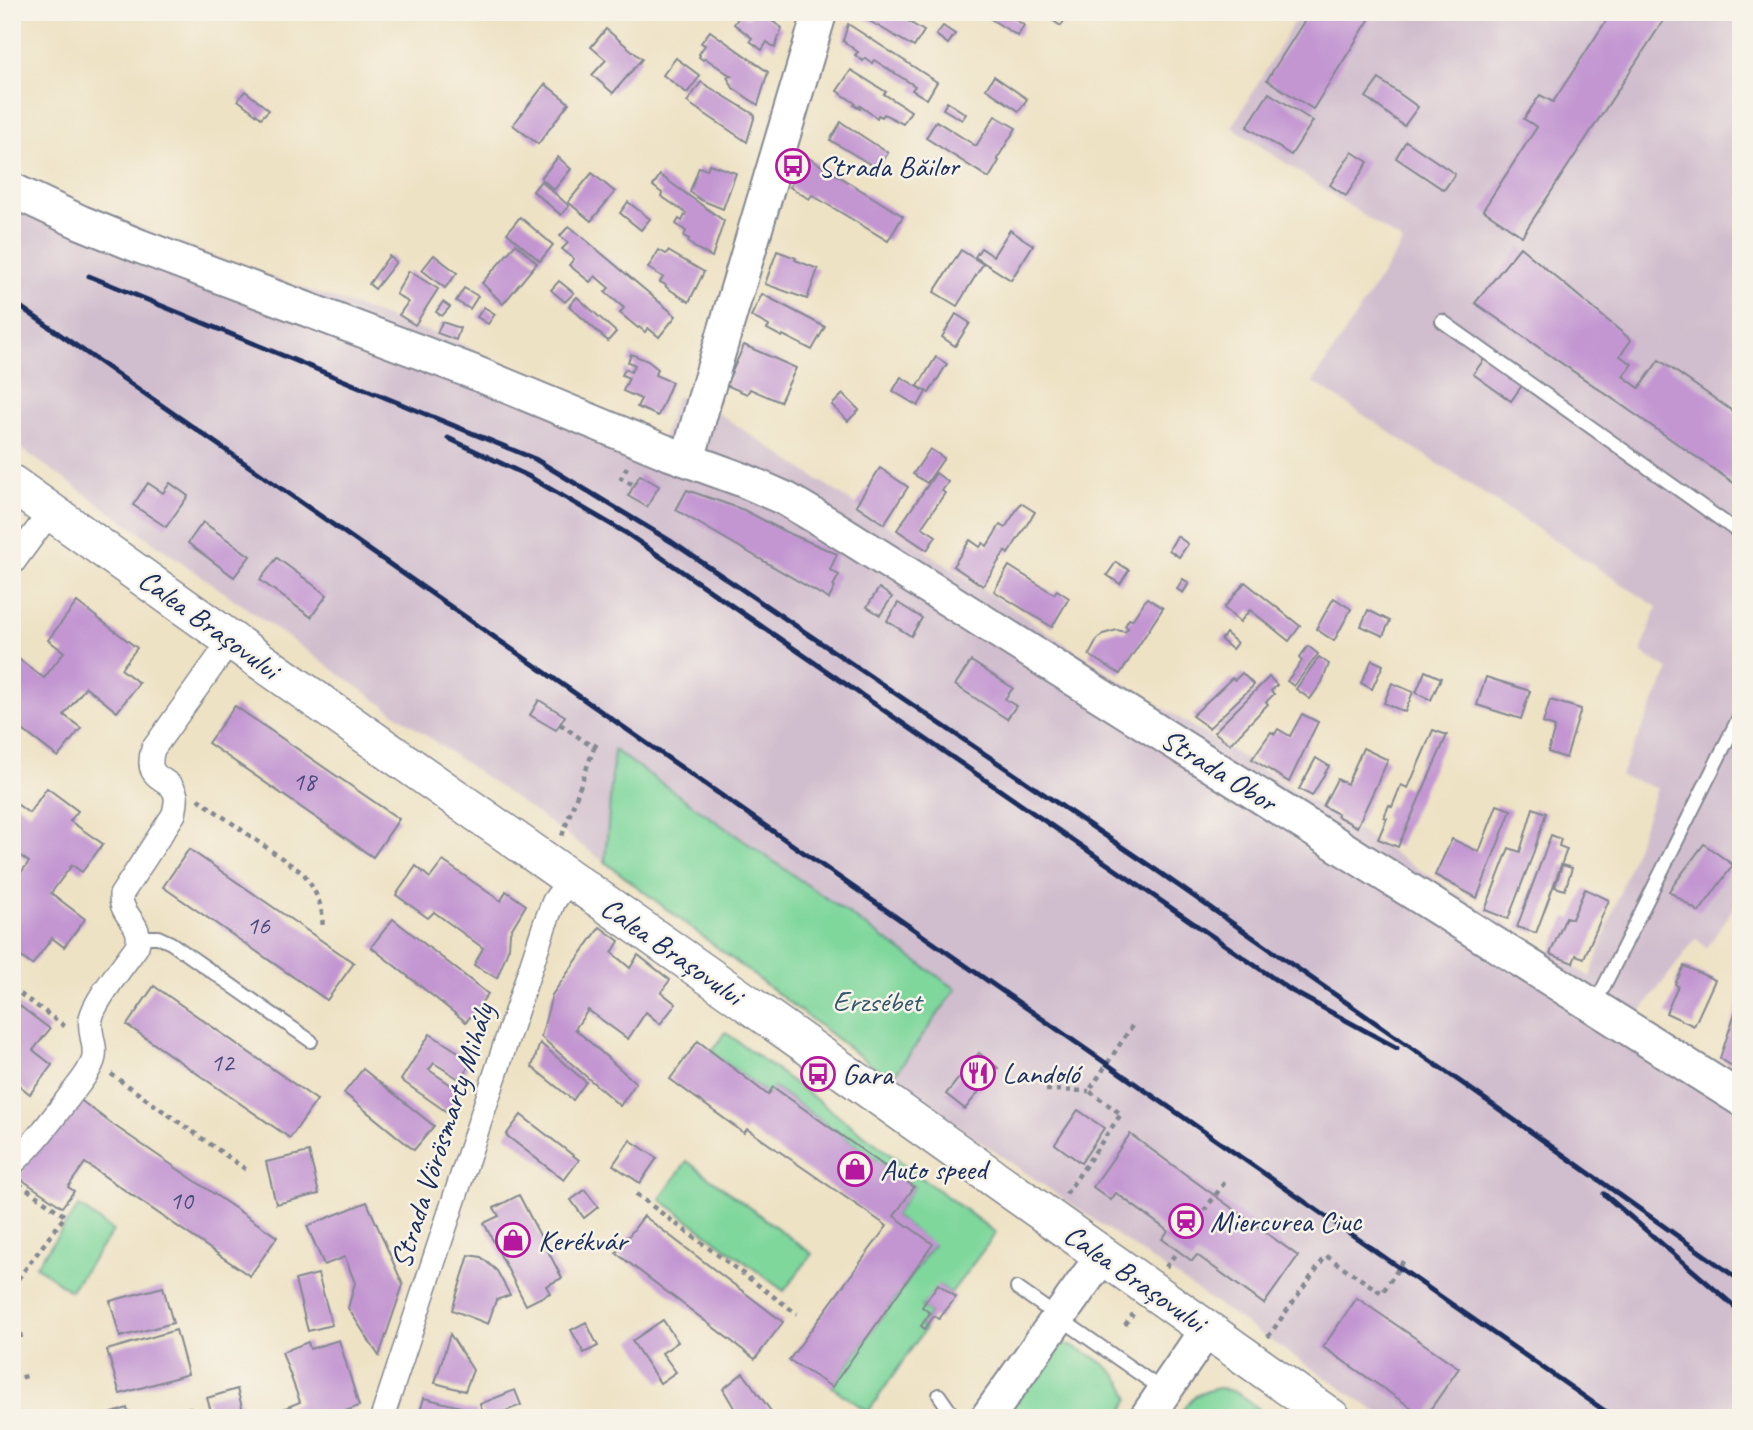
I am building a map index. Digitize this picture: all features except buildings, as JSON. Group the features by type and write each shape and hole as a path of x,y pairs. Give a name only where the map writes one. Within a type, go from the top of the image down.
{"main road":[{"name":"Calea Brașovului","path":"12,484 1332,1418"}],"street":[{"path":"688,459 820,12"},
{"name":"Strada Obor","path":"12,190 103,232 447,362 786,499 1741,1099"},
{"path":"12,564 51,511"},
{"path":"12,1164 27,1150 87,1074 94,1054 91,1016 97,1003 138,946 140,937 121,904 121,895 174,814 177,799 172,788 156,777 150,758 153,749 231,640"},
{"name":"Strada Vörösmarty Mihály","path":"382,1418 554,901 560,872"},
{"path":"987,1418 1103,1255"},
{"path":"1155,1405 1207,1329"}],"lane":[{"path":"1442,321 1741,534"},
{"path":"1595,1006 1741,713"},
{"path":"140,937 158,937 171,943 311,1041"},
{"path":"1017,1288 1058,1316 1155,1405"},
{"path":"939,1395 955,1418"}],"path":[{"path":"560,724 594,748"},
{"path":"560,872 594,748 599,740"},
{"path":"177,799 191,794 304,874 320,904 322,928"},
{"path":"12,988 248,1171"},
{"path":"1089,1091 1132,1026"},
{"path":"1046,1090 1089,1091 1121,1114 1050,1218"},
{"path":"12,1179 65,1216 12,1287"},
{"path":"1204,1211 1227,1179"},
{"path":"636,1194 797,1314"},
{"path":"1251,1361 1326,1256 1382,1293 1406,1257"},
{"path":"12,1294 22,1343"},
{"path":"12,1380 30,1375"}],"shaded area":[{"path":"1300,12 1741,12 1741,896 1707,948 1696,938 1637,1017 1741,1084 1741,1418 1386,1418 891,1080 956,989 614,751 605,862 12,442 12,171 107,215 223,260 455,341 562,390 662,441 676,396 715,411 1124,683 1590,977 1657,788 1620,776 1669,670 1641,652 1657,607 1313,382 1403,242 1232,127"}],"green space":[{"name":"Erzsébet","path":"614,750 956,989 891,1080 605,862"},
{"path":"725,1032 996,1233 951,1293 939,1285 922,1307 930,1313 921,1326 925,1329 868,1412 832,1387 933,1245 894,1216 914,1187 774,1087 768,1095 712,1052"},
{"path":"687,1161 812,1254 784,1291 660,1199"},
{"path":"79,1206 113,1231 70,1291 36,1266"},
{"path":"1062,1343 1093,1357 1120,1380 1129,1399 1119,1418 1003,1418 1052,1346"},
{"path":"1218,1388 1237,1392 1265,1415 1263,1418 1177,1418 1193,1398"}],"railway":[{"path":"89,276 535,459 672,542 1156,870 1741,1281"},
{"path":"12,301 1615,1418"},
{"path":"448,438 528,476 626,533 1292,991 1397,1048"},
{"path":"1604,1194 1741,1312"}],"place":[{"name":"Strada Băilor","path":"793,166"},
{"name":"Landoló","path":"978,1073"},
{"name":"Gara","path":"818,1074"},
{"name":"Auto speed","path":"855,1169"},
{"name":"Miercurea Ciuc","path":"1186,1221"},
{"name":"Kerékvár","path":"513,1240"}]}
